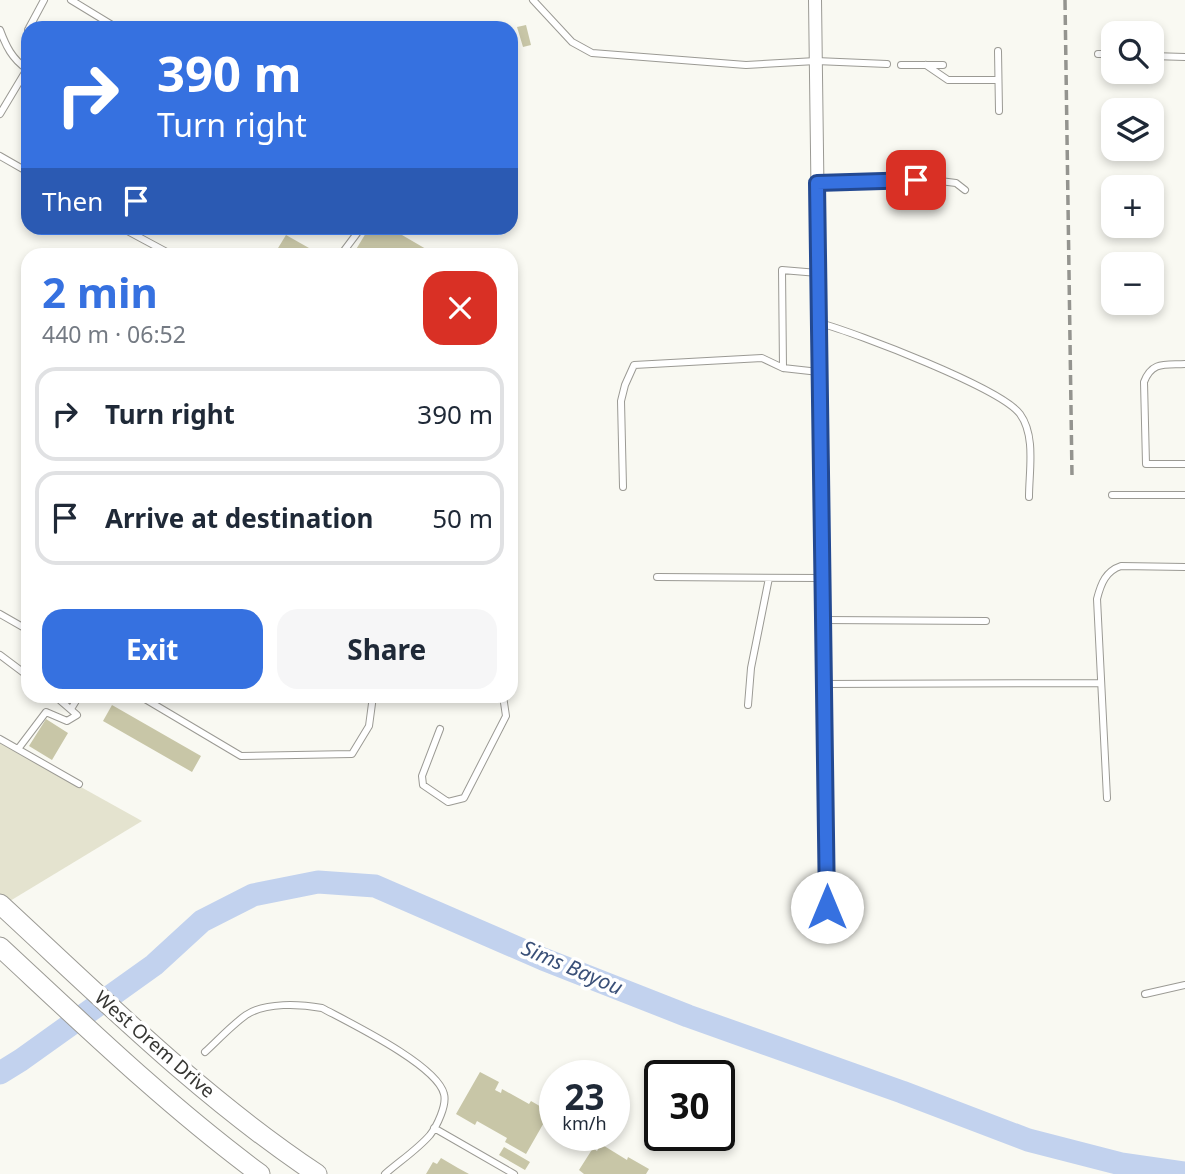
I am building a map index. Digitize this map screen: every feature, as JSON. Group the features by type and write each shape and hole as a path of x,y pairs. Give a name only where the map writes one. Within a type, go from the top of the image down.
{"main road":[{"name":"West Orem Drive","path":"0,904 166,1056 265,1139 317,1174"},
{"name":"West Orem Drive","path":"0,947 140,1076 216,1141 260,1174"}],"street":[{"path":"815,0 827,907"}],"lane":[{"path":"32,21 44,0"},
{"path":"71,0 106,21"},
{"path":"533,0 572,42 592,53 746,65 816,61 887,64"},
{"path":"0,30 6,46 21,65"},
{"path":"998,51 999,111"},
{"path":"1164,56 1185,57"},
{"path":"901,65 943,65"},
{"path":"926,65 948,80 998,80"},
{"path":"0,114 21,79"},
{"path":"0,156 21,168"},
{"path":"817,183 940,181 956,183 965,190"},
{"path":"135,235 159,248"},
{"path":"783,369 782,270 818,273"},
{"path":"818,323 842,329 910,356 977,387 1019,412 1027,426 1030,442 1028,497"},
{"path":"623,487 621,401 634,365 762,358 783,369 819,372"},
{"path":"1185,364 1154,368 1149,371 1144,382 1146,464 1185,464"},
{"path":"1112,495 1185,495"},
{"path":"1107,798 1097,598 1105,577 1112,569 1121,566 1185,567"},
{"path":"657,578 821,578"},
{"path":"748,705 751,668 769,578"},
{"path":"0,614 21,626"},
{"path":"822,620 986,621"},
{"path":"0,655 21,671"},
{"path":"822,684 1101,683"},
{"path":"18,749 46,712 68,721 77,715 64,703"},
{"path":"71,709 75,703"},
{"path":"152,703 241,756 352,754 369,726 372,703"},
{"path":"440,729 422,776 423,785 449,802 464,798 506,716 504,703"},
{"path":"0,739 79,785"},
{"path":"1145,994 1185,985"},
{"path":"205,1052 246,1015 256,1010 311,1006 322,1008 417,1062 435,1079 444,1092 445,1101 431,1134 385,1174"},
{"path":"434,1128 514,1174"}],"green space":[{"path":"0,742 142,821 0,907"}],"building":[{"path":"526,25 531,45 523,47 518,27"},
{"path":"286,235 309,248 278,248"},
{"path":"365,235 402,235 424,248 357,248"},
{"path":"112,705 201,756 192,772 103,721"},
{"path":"46,719 68,733 52,760 29,746"},
{"path":"480,1072 499,1082 495,1090 501,1093 502,1089 529,1104 531,1101 539,1106 539,1131 526,1154 505,1142 507,1138 477,1121 475,1125 456,1114"},
{"path":"504,1147 530,1162 525,1170 499,1155"},
{"path":"591,1151 612,1151 649,1169 646,1174 584,1174 579,1170"},
{"path":"441,1158 469,1174 426,1174 433,1162 437,1164"}],"waterway":[{"name":"Sims Bayou","path":"0,1073 154,965 202,921 253,895 318,882 375,886 543,959 688,1016 1028,1140 1121,1164 1185,1173"}],"railway":[{"path":"1065,0 1072,476"}],"route":[{"path":"827,907 817,183 916,180"}]}
